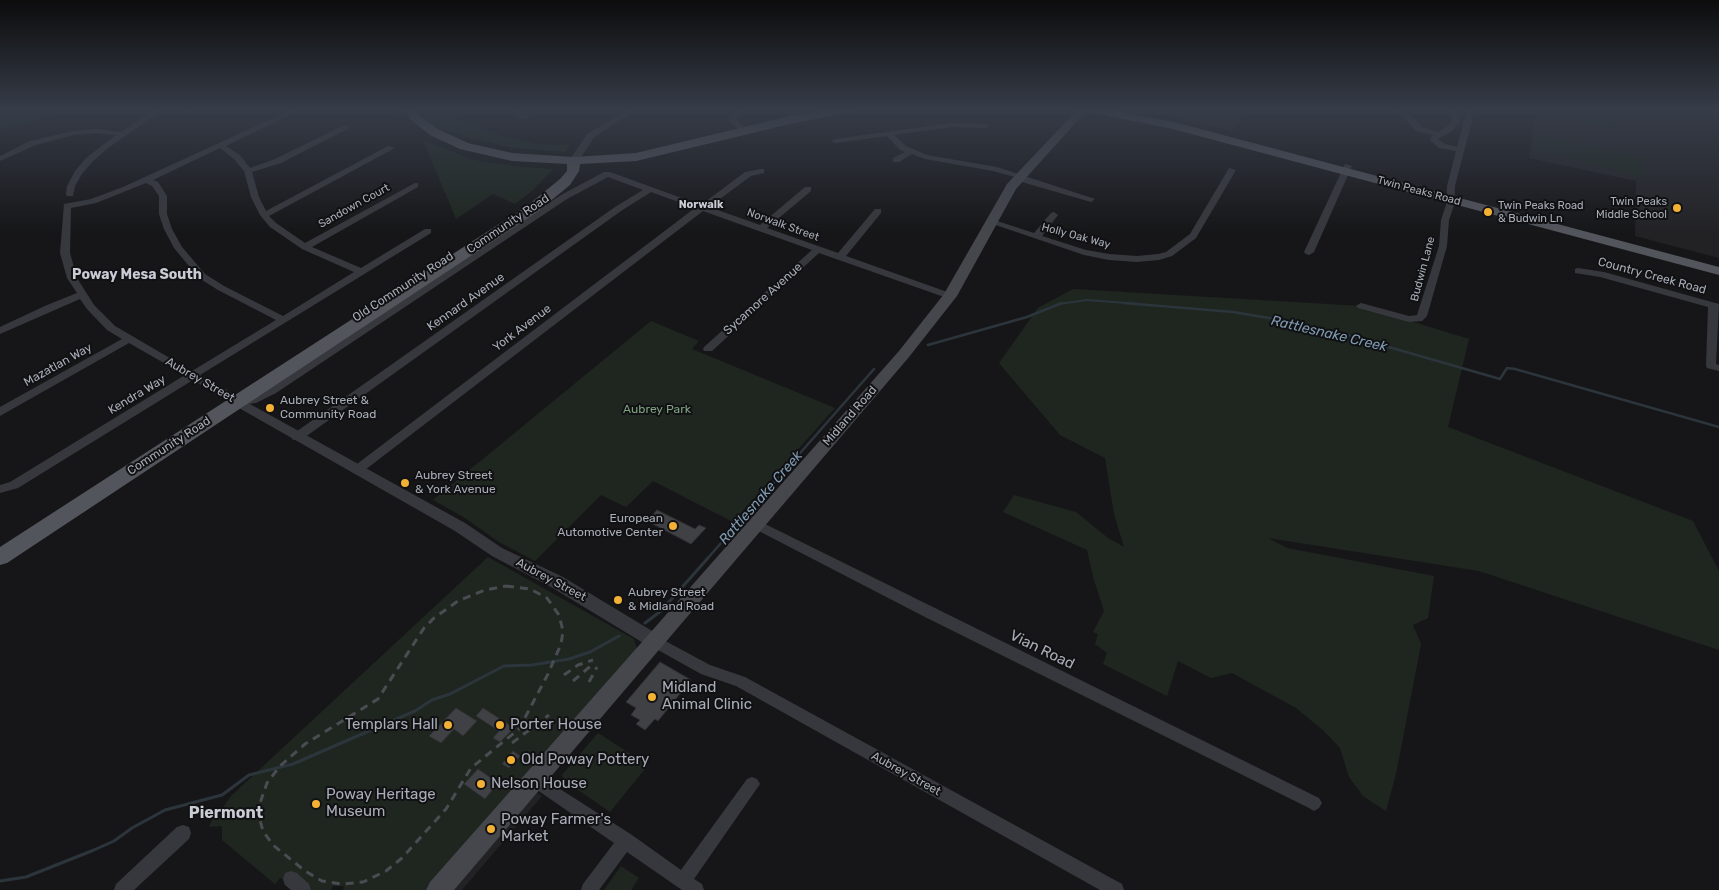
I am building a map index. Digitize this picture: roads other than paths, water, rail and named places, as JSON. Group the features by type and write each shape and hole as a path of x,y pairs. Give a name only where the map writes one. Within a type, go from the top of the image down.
{"main road":[{"path":"484,151 512,157 574,161 636,157 664,151"},
{"name":"Midland Road","path":"438,890 656,642 904,354 950,296 1011,187 1044,151"},
{"name":"Twin Peaks Road","path":"1273,151 1719,265"},
{"name":"Twin Peaks Road","path":"1281,151 1347,169"},
{"name":"Community Road","path":"0,557 234,399 504,221 532,200 561,170 574,161"},
{"name":"Twin Peaks Road","path":"1450,196 1719,272"},
{"name":"Community Road","path":"0,545 234,399"}],"street":[{"path":"0,159 17,151"},
{"path":"70,194 71,186 78,173 100,151"},
{"path":"146,179 208,151"},
{"path":"228,151 237,157 248,171 255,197 264,215 279,230 305,246 362,272"},
{"path":"248,171 278,161 299,151"},
{"path":"264,215 386,151"},
{"path":"574,161 581,151"},
{"name":"Budwin Lane","path":"1361,306 1410,319 1418,319 1422,316 1443,246 1445,220 1460,151"},
{"path":"896,160 910,152 937,160 994,168 1091,199"},
{"path":"1309,252 1347,169"},
{"name":"York Avenue","path":"357,470 702,208 748,174 761,170"},
{"name":"Holly Oak Way","path":"991,222 1084,252 1109,257 1137,259 1169,254 1193,236 1232,170"},
{"name":"Old Community Road","path":"234,399 256,399 272,390 564,198 608,174"},
{"name":"Norwalk Street","path":"608,174 950,296"},
{"path":"146,179 155,184 163,196 163,214 178,248 202,276 283,320"},
{"name":"Aubrey Street","path":"146,179 93,201 67,206 65,253 72,278 80,295 90,308 112,328 129,340 460,528 498,552 557,582 706,670 740,681 1116,890"},
{"name":"Sandown Court","path":"305,246 415,185"},
{"name":"Kennard Avenue","path":"298,437 650,189"},
{"path":"761,229 808,189"},
{"path":"840,257 878,211"},
{"path":"1036,237 1054,215"},
{"name":"Kendra Way","path":"0,489 14,485 428,231"},
{"name":"Sycamore Avenue","path":"708,349 818,249"},
{"name":"Country Creek Road","path":"1578,271 1600,274 1716,306"},
{"path":"0,331 80,295"},
{"path":"1715,367 1716,306"},
{"name":"Mazatlan Way","path":"0,412 129,340"},
{"name":"Vian Road","path":"756,525 1314,803"},
{"path":"535,780 690,886 752,784"},
{"path":"122,890 183,833"},
{"path":"589,890 626,842"}],"waterway":[{"name":"Rattlesnake Creek","path":"1060,304 1087,300 1140,304"},
{"name":"Rattlesnake Creek","path":"1124,303 1233,312 1293,322 1354,337 1500,379 1507,368 1515,369 1719,427"},
{"name":"Rattlesnake Creek","path":"928,345 1027,317 1060,304"},
{"name":"Rattlesnake Creek","path":"707,559 874,369"},
{"name":"Rattlesnake Creek","path":"645,623 661,611 708,558"},
{"name":"Rattlesnake Creek","path":"0,881 26,877 94,850 114,841 132,828 165,810 222,795 249,775 293,764 415,711 432,700 450,694 504,666 532,665 569,659 590,652 619,636"}],"railway":[{"path":"506,586 530,589 547,598 559,615 563,631 561,644 548,674 519,729 471,768 446,809 402,858 386,871 363,882 342,884 322,881 305,871 273,845 263,831 259,817 259,806 267,783 280,766 305,744 378,699 424,628 434,618 458,601 485,590 506,586"},
{"path":"564,675 578,665 593,660"},
{"path":"573,681 593,664"},
{"path":"589,682 597,667"},
{"path":"512,743 549,715"}],"place":[{"name":"Twin Peaks Middle School","path":"1677,208"},
{"name":"Twin Peaks Road & Budwin Ln","path":"1488,212"},
{"name":"Aubrey Street & Community Road","path":"270,408"},
{"name":"Aubrey Street & York Avenue","path":"405,483"},
{"name":"European Automotive Center","path":"673,526"},
{"name":"Aubrey Street & Midland Road","path":"618,600"},
{"name":"Midland Animal Clinic","path":"652,697"},
{"name":"Templars Hall","path":"448,725"},
{"name":"Porter House","path":"500,725"},
{"name":"Old Poway Pottery","path":"511,760"},
{"name":"Nelson House","path":"481,784"},
{"name":"Poway Heritage Museum","path":"316,804"},
{"name":"Poway Farmer's Market","path":"491,829"}],"district":[{"name":"Norwalk","path":"701,205"},
{"name":"Poway Mesa South","path":"137,275"},
{"name":"Piermont","path":"226,813"}],"park label":[{"name":"Aubrey Park","path":"657,410"}]}
